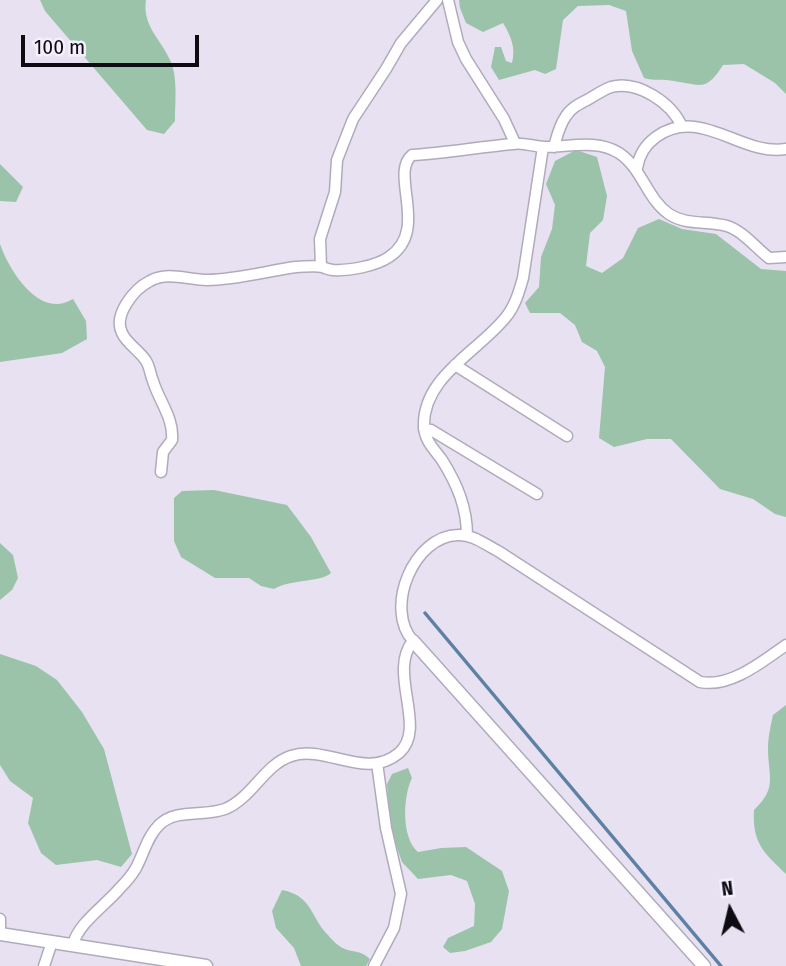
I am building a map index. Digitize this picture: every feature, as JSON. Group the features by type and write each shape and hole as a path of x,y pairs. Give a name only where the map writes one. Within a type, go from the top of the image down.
{"street":[{"path":"321,266 320,239 335,192 337,160 353,119 401,43 437,0"},
{"path":"448,0 458,42 504,119 514,143"},
{"path":"467,536 463,499 426,439 425,413 430,398 455,365 490,335 507,316 517,299 548,147 566,114 612,87 639,90 658,97 678,118 681,127"},
{"path":"636,168 638,158 652,140 671,129 681,127 707,129 764,149 786,149"},
{"path":"161,472 163,452 170,446 173,432 149,366 122,334 121,315 131,298 148,281 160,277 209,280 321,266 331,270 386,260 396,253 409,223 404,174 405,165 412,155 514,143 548,147 600,146 615,150 636,168 668,214 690,222 727,226 769,258 786,257"},
{"path":"455,365 567,436"},
{"path":"424,429 431,430 537,494"},
{"path":"704,966 405,633 400,617 403,587 422,554 434,543 448,537 467,536 498,551 558,588 700,682 721,682 786,645"},
{"path":"73,945 78,930 136,870 149,838 160,824 172,817 225,809 246,796 271,769 291,755 312,754 358,763 377,763 399,753 409,735 404,667 406,650 413,642"},
{"path":"374,966 394,928 401,894 386,828 377,763"},
{"path":"0,919 0,934 206,966"},
{"path":"44,966 52,942"}],"green space":[{"path":"40,0 146,0 149,25 173,66 176,89 175,121 164,134 147,130 45,11"},
{"path":"459,0 786,0 786,94 775,83 744,64 723,65 712,79 702,85 644,78 632,51 626,11 609,5 578,6 563,20 556,69 545,74 535,70 499,80 491,67 495,47 501,47 506,61 512,63 513,58 512,42 503,23 483,32 466,23"},
{"path":"576,150 597,157 607,196 603,220 590,233 586,266 602,273 623,258 638,228 659,219 682,229 716,234 761,269 786,271 786,517 775,514 753,499 720,489 671,439 647,439 614,447 599,438 605,367 597,351 582,342 575,325 560,313 530,313 525,303 539,287 541,257 552,229 555,205 546,184 555,161"},
{"path":"0,164 23,187 16,202 0,201"},
{"path":"0,244 14,273 39,298 58,304 73,299 86,321 87,339 62,353 0,362"},
{"path":"214,490 287,505 311,537 331,573 321,578 274,589 261,586 249,578 215,578 181,557 174,541 174,498 182,491"},
{"path":"0,543 13,555 18,578 12,590 0,600"},
{"path":"0,654 36,666 57,680 82,712 104,749 132,854 121,867 97,860 56,865 41,853 28,823 33,798 10,781 0,765"},
{"path":"786,705 786,874 771,860 757,839 754,810 769,788 768,744 773,715"},
{"path":"408,768 412,778 405,816 412,846 418,852 466,847 502,871 509,891 502,929 491,942 450,953 443,947 448,938 474,926 475,904 467,881 451,875 418,879 402,862 391,831 387,784 392,774"},
{"path":"282,890 300,897 338,945 370,959 366,966 301,966 294,948 276,928 272,911"}],"waterway":[{"path":"425,613 721,966"}]}
